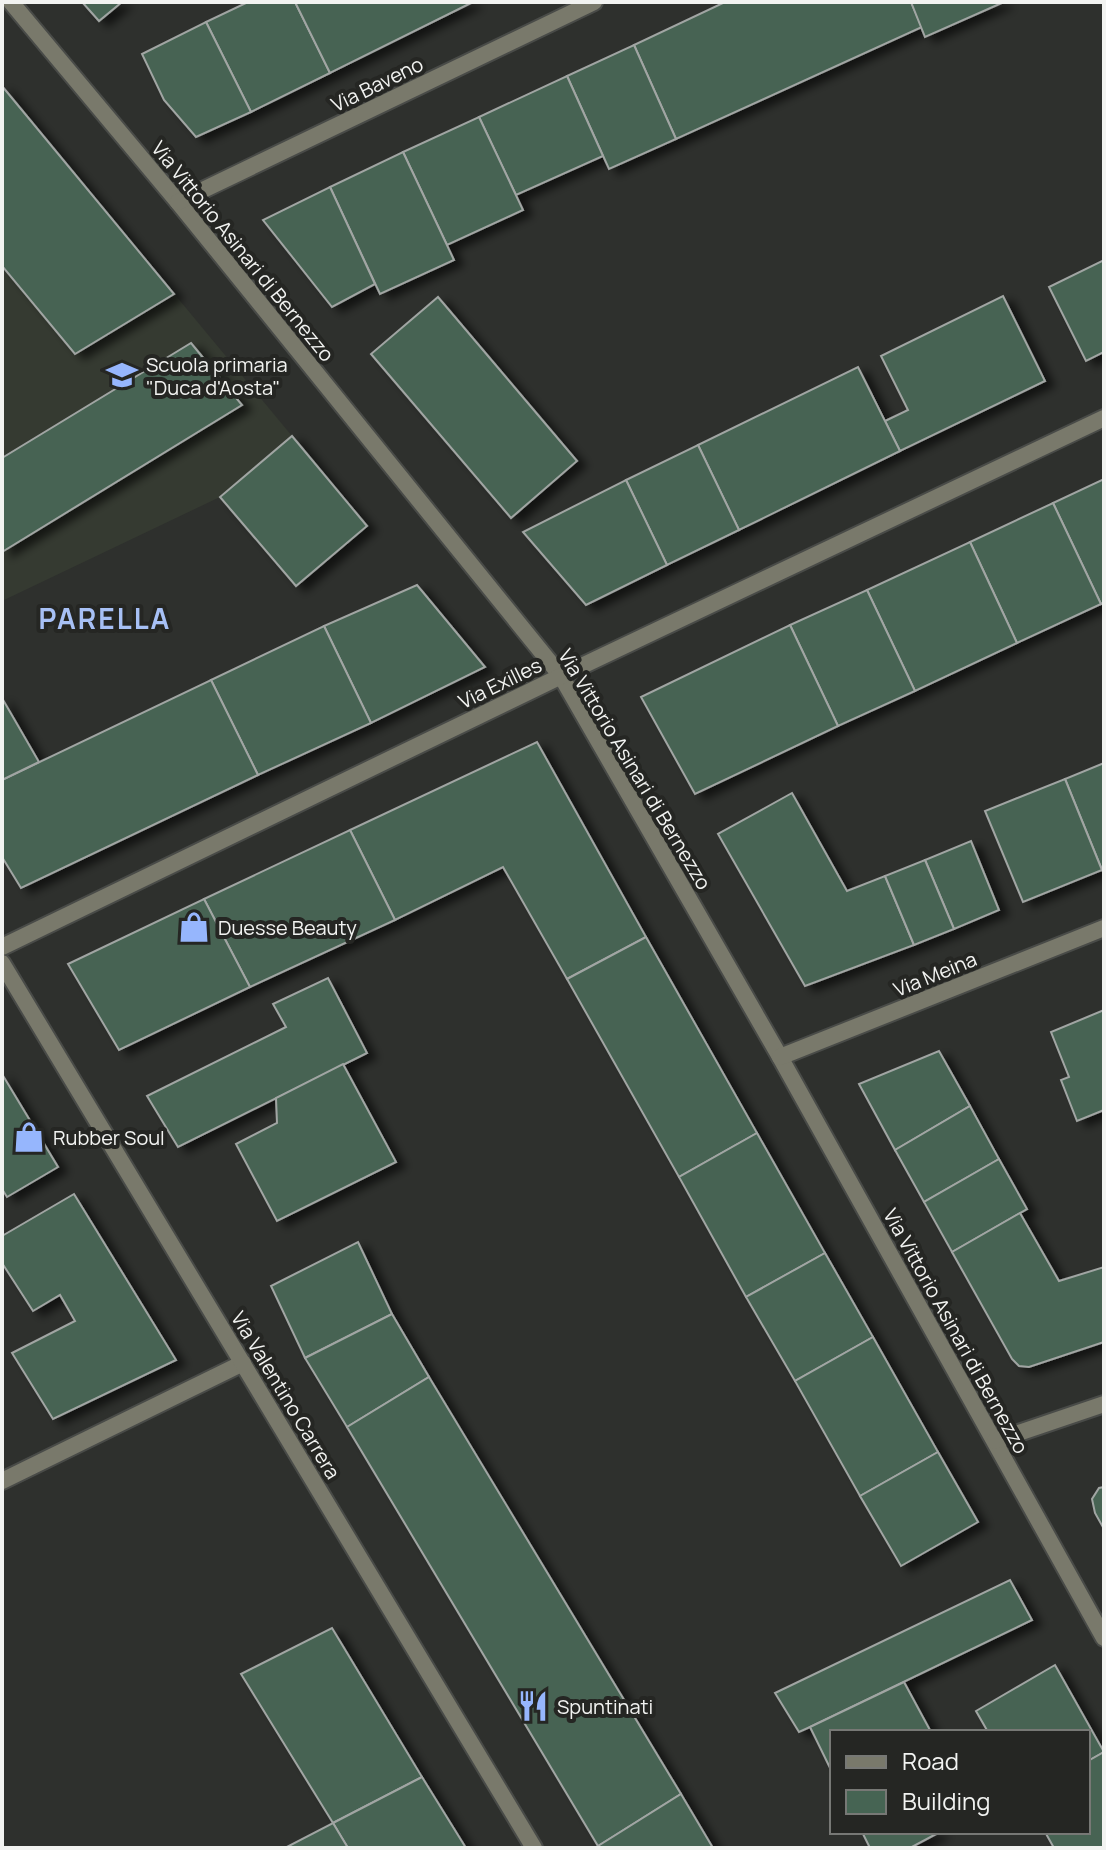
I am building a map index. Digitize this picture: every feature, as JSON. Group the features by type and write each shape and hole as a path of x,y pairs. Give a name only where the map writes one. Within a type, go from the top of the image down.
{"street":[{"name":"Via Vittorio Asinari di Bernezzo","path":"11,2 178,202 561,676 780,1057 1104,1638"},
{"name":"Via Baveno","path":"178,202 594,2"},
{"name":"Via Exilles","path":"2,947 1104,418"},
{"name":"Via Meina","path":"780,1057 1104,928"},
{"name":"Via Valentino Carrera","path":"2,963 534,1848"},
{"path":"2,1481 243,1363"},
{"path":"995,1441 1104,1404"}],"shaded area":[{"name":"Scuola primaria \"Duca d'Aosta\"","path":"2,86 292,436 220,497 2,601"}],"building":[{"path":"82,2 122,2 99,21"},
{"path":"248,2 295,2 330,73 251,112 206,22"},
{"path":"295,2 473,2 330,73"},
{"path":"725,2 911,2 922,27 676,139 634,45"},
{"path":"911,2 1004,2 925,37"},
{"path":"206,22 251,112 196,137 164,100 142,54"},
{"path":"634,45 676,139 609,169 567,76"},
{"path":"567,76 603,156 516,195 479,117"},
{"path":"2,86 174,294 75,354 2,266"},
{"path":"479,117 523,210 447,245 403,152"},
{"path":"403,152 454,260 380,294 330,187"},
{"path":"330,187 375,284 332,307 263,220"},
{"path":"1104,260 1104,352 1086,361 1049,287"},
{"path":"1003,296 1045,381 900,451 885,421 908,410 881,356"},
{"path":"438,297 577,461 511,518 371,354"},
{"path":"191,343 242,405 2,552 2,458"},
{"path":"858,367 900,451 739,530 698,445"},
{"path":"292,436 367,526 296,586 220,497"},
{"path":"698,445 739,530 667,565 626,480"},
{"path":"1104,479 1104,602 1101,604 1053,503"},
{"path":"626,480 667,565 586,605 523,532"},
{"path":"1053,503 1101,604 1017,643 970,542"},
{"path":"970,542 1017,643 915,691 867,590"},
{"path":"417,585 485,667 371,723 324,626"},
{"path":"867,590 915,691 838,726 790,625"},
{"path":"790,625 838,726 695,794 641,697"},
{"path":"324,626 371,723 258,775 211,680"},
{"path":"211,680 258,775 21,888 2,857 2,780"},
{"path":"2,698 39,762 2,780"},
{"path":"537,742 646,937 567,979 503,867 395,920 350,830"},
{"path":"1104,763 1104,869 1102,870 1065,779"},
{"path":"1065,779 1102,870 1023,902 985,811"},
{"path":"792,793 847,891 885,876 914,945 805,986 718,834"},
{"path":"350,830 395,920 250,987 204,899"},
{"path":"971,841 999,910 954,929 925,860"},
{"path":"925,860 954,929 914,945 885,876"},
{"path":"204,899 250,987 119,1050 68,964"},
{"path":"646,937 757,1133 679,1177 567,979"},
{"path":"328,978 367,1053 178,1147 147,1096 286,1027 273,1004"},
{"path":"1104,1010 1104,1110 1077,1121 1061,1080 1069,1077 1051,1032"},
{"path":"939,1051 970,1106 895,1150 859,1084"},
{"path":"343,1064 396,1162 277,1221 236,1144 277,1123 276,1098"},
{"path":"2,1074 58,1167 7,1197 2,1189"},
{"path":"970,1106 999,1159 924,1202 895,1150"},
{"path":"757,1133 825,1253 746,1297 679,1177"},
{"path":"999,1159 1027,1209 952,1252 924,1202"},
{"path":"74,1194 176,1360 53,1419 12,1353 75,1321 60,1295 33,1311 2,1263 2,1236"},
{"path":"1020,1213 1059,1281 1104,1267 1104,1342 1029,1367 1019,1366 1012,1359 952,1252"},
{"path":"358,1242 392,1314 305,1358 271,1286"},
{"path":"825,1253 873,1337 795,1381 746,1297"},
{"path":"392,1314 429,1377 347,1427 305,1358"},
{"path":"873,1337 938,1452 860,1496 795,1381"},
{"path":"429,1377 681,1794 598,1846 347,1427"},
{"path":"938,1452 978,1522 901,1566 860,1496"},
{"path":"1104,1487 1104,1529 1095,1513 1092,1499 1099,1488"},
{"path":"1010,1580 1032,1620 810,1727 799,1732 775,1693"},
{"path":"332,1628 422,1777 333,1823 241,1674"},
{"path":"1055,1665 1104,1752 1090,1760 1090,1730 987,1730 976,1711"},
{"path":"904,1682 930,1730 830,1730 830,1768 810,1727"},
{"path":"1104,1752 1104,1848 1054,1848 1046,1834 1090,1834 1090,1760"},
{"path":"422,1777 466,1848 348,1848 333,1823"},
{"path":"681,1794 713,1848 599,1848 598,1846"},
{"path":"333,1823 348,1848 285,1848"},
{"path":"863,1834 936,1834 910,1848 870,1848"}],"place":[{"name":"Scuola primaria \"Duca d'Aosta\"","path":"122,375"},
{"name":"Duesse Beauty","path":"194,927"},
{"name":"Rubber Soul","path":"29,1137"},
{"name":"Spuntinati","path":"533,1706"}],"district":[{"name":"PARELLA","path":"105,618"}]}
